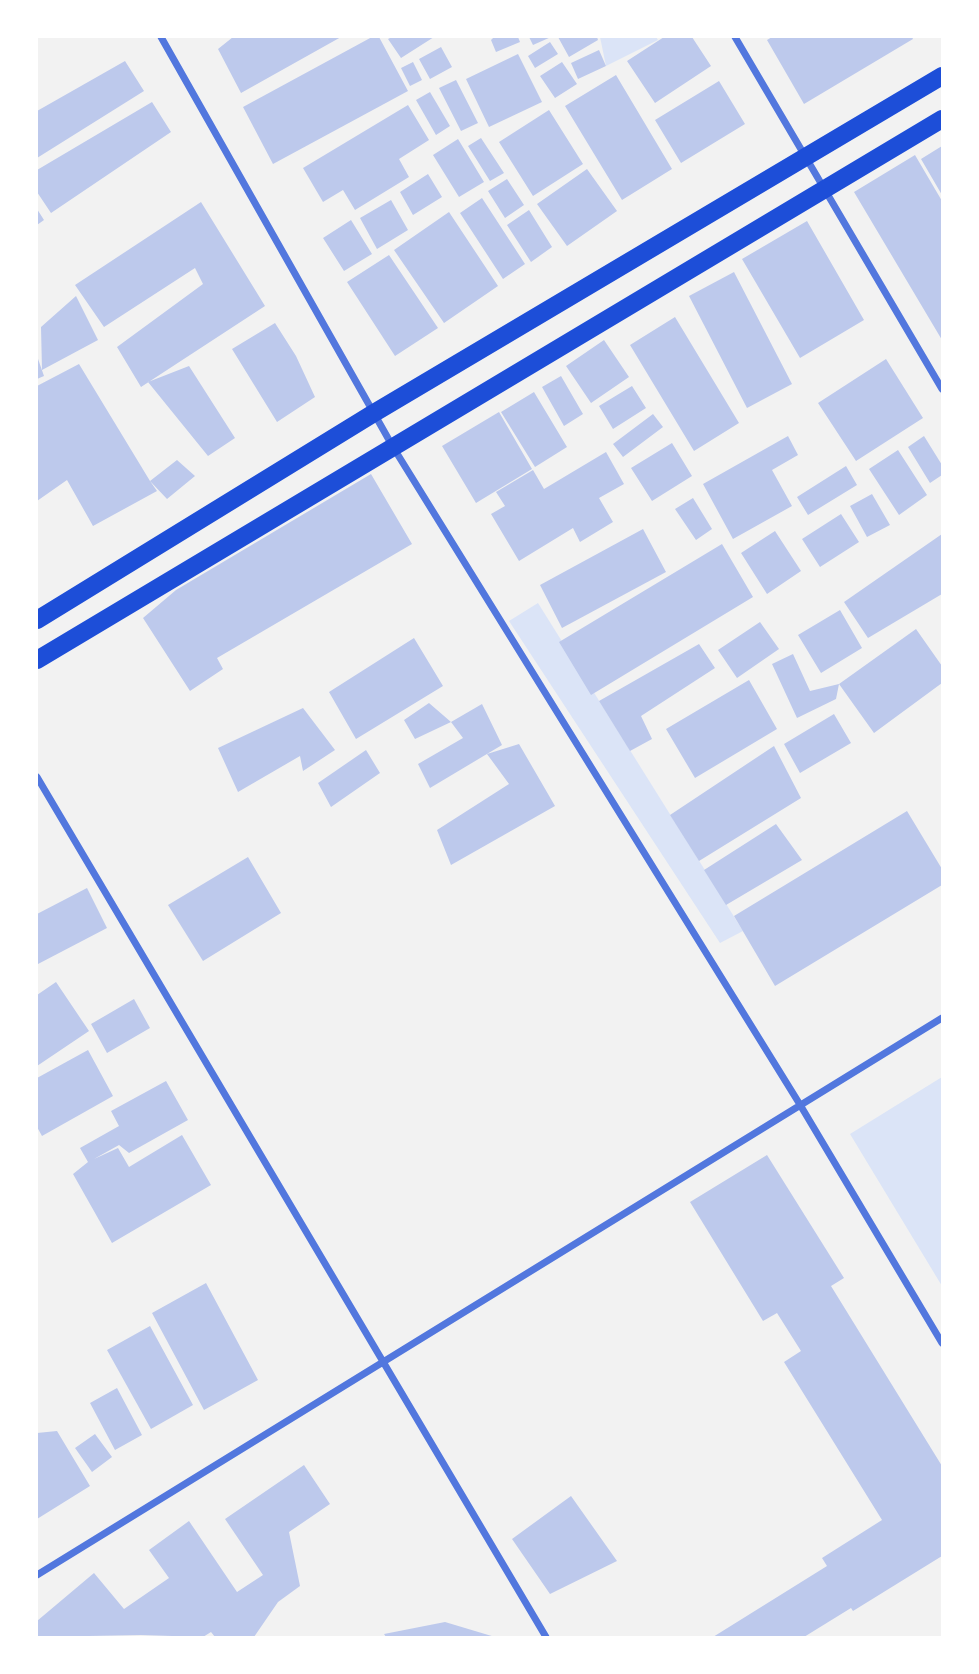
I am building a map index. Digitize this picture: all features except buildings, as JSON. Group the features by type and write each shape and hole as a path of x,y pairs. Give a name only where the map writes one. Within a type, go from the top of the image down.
{"main road":[{"path":"37,620 374,413 805,160 942,76"},
{"path":"37,660 824,192 942,119"}],"street":[{"path":"161,37 393,447 799,1103 942,1343"},
{"path":"735,37 805,160 942,388"},
{"path":"37,776 546,1637"},
{"path":"37,1574 383,1363 799,1103 942,1018"}],"shaded area":[{"path":"600,37 656,37 658,40 606,66"},
{"path":"538,603 743,931 720,943 509,621"},
{"path":"942,1077 942,1286 850,1134"}]}
